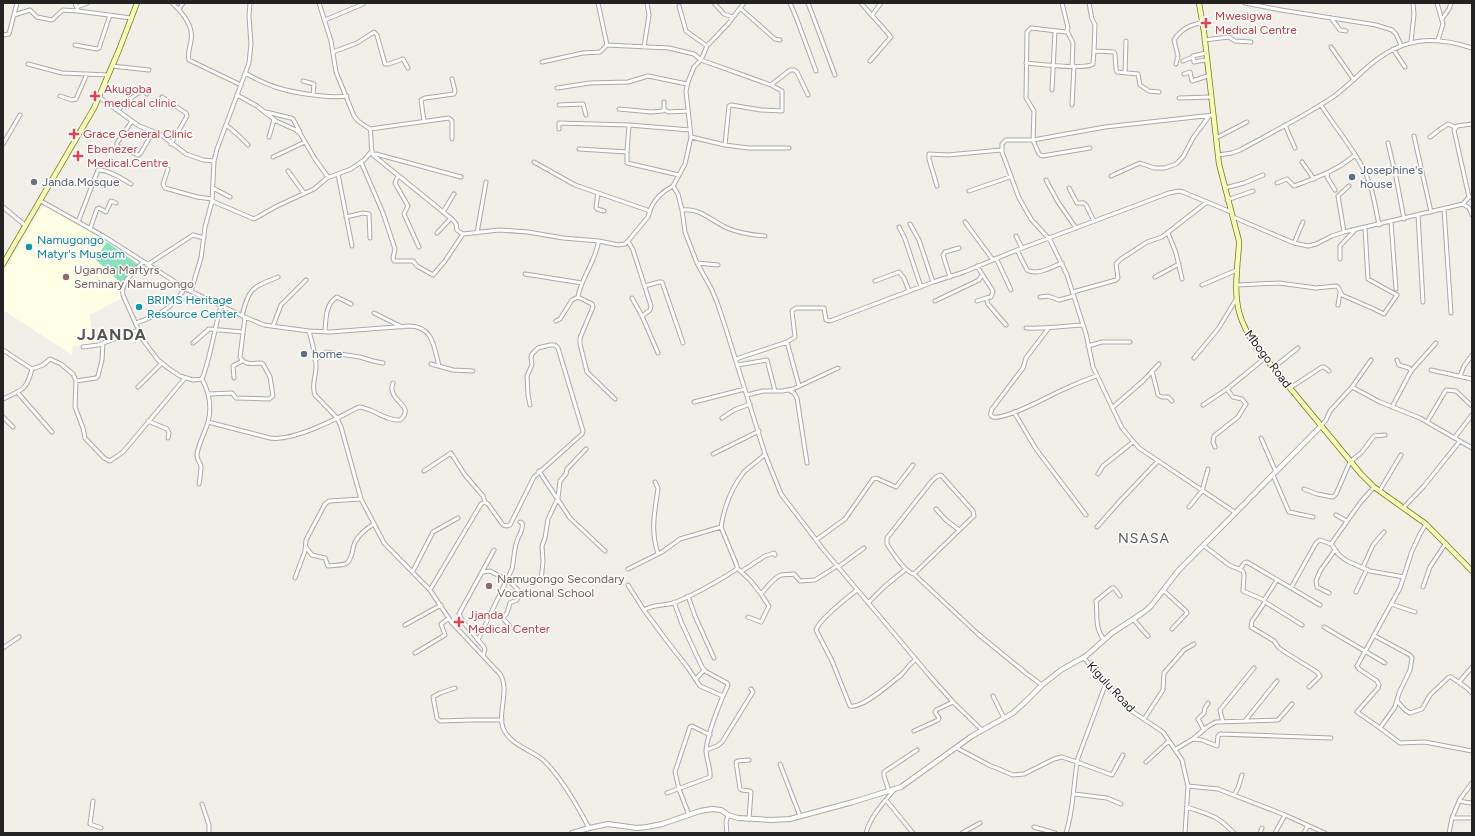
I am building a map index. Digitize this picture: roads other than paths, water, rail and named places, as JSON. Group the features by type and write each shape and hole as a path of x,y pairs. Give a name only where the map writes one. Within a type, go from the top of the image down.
{"main road":[{"path":"3,263 26,226 99,97 137,3"},
{"name":"Mbogo Road","path":"1199,3 1211,97 1211,116 1227,200 1239,241 1236,285 1239,314 1244,329 1265,358 1350,462 1374,487 1426,524 1472,571"}],"street":[{"path":"3,35 9,34 17,3"},
{"path":"75,3 78,11"},
{"path":"77,7 87,3"},
{"path":"172,3 179,9 188,22 191,32 192,39 188,54 189,60 241,85"},
{"path":"179,9 182,3"},
{"path":"191,291 201,258 205,227 212,200 214,161 217,149 251,54 250,3"},
{"path":"318,3 325,20 333,52 336,72 356,119 370,129 424,121 450,119 452,139"},
{"path":"598,3 607,45"},
{"path":"644,47 649,15 647,3"},
{"path":"714,3 724,14 733,17"},
{"path":"370,129 372,153 398,176 451,218 456,224 457,230 463,234 499,230 528,232 563,238 599,241 618,245 625,244 648,217 654,201 668,188 673,186 685,164 691,137 686,91 687,84 694,67 701,60 707,46 744,3"},
{"path":"790,3 816,71"},
{"path":"808,3 835,75"},
{"path":"861,3 891,37 870,60"},
{"path":"872,15 881,3"},
{"path":"1062,3 1068,31 1073,43 1072,105"},
{"path":"1026,63 1073,66 1093,65 1095,25 1092,19 1089,3"},
{"path":"1247,3 1281,10 1356,21 1388,28 1396,34 1401,45"},
{"path":"1411,42 1414,14 1413,3"},
{"path":"1437,3 1442,19 1442,27 1438,40"},
{"path":"1442,19 1451,3"},
{"path":"325,20 363,4"},
{"path":"679,6 686,31 707,46"},
{"path":"740,8 775,39 780,40"},
{"path":"14,15 30,10 37,17 52,20 62,10 66,10 131,18"},
{"path":"75,45 97,49 99,48 110,16"},
{"path":"1331,18 1338,29 1346,30"},
{"path":"1176,64 1178,56 1174,40 1181,31 1197,23 1202,23"},
{"path":"1068,31 1064,32 1029,28 1027,32 1026,98 1034,111 1033,140 1039,154 1042,156 1090,148"},
{"path":"1052,90 1055,31"},
{"path":"333,52 357,43 374,32 377,35 386,64 403,59 408,68"},
{"path":"1204,40 1229,36 1235,41 1251,42"},
{"path":"1218,155 1240,150 1321,105 1354,80 1370,65 1401,45 1424,40 1438,40 1472,48"},
{"path":"1125,73 1126,41"},
{"path":"542,62 583,53 600,52 607,45 669,48 694,54 701,60 771,85 782,91 782,111 760,110 731,105 726,102"},
{"path":"1331,47 1354,80"},
{"path":"1393,49 1405,67"},
{"path":"1094,51 1114,52 1116,70 1118,72 1138,74 1140,85 1149,91 1160,92"},
{"path":"1183,61 1193,56 1206,53"},
{"path":"1193,57 1194,62 1206,60"},
{"path":"28,64 62,73 108,75"},
{"path":"112,66 149,70"},
{"path":"771,85 790,70 794,70 797,72 808,95"},
{"path":"1184,74 1190,72 1192,81 1208,76"},
{"path":"245,73 276,88 297,93 332,97 347,96"},
{"path":"60,96 72,100 76,99 86,74"},
{"path":"557,88 590,83 628,82 648,76 687,84"},
{"path":"424,121 421,100 424,98 454,94 455,91 452,78"},
{"path":"303,81 314,84 313,95"},
{"path":"118,110 135,95 143,91 146,94"},
{"path":"237,95 257,106 282,125 294,128 301,135"},
{"path":"99,97 132,121 144,128 160,134 171,144 191,156 214,161"},
{"path":"162,97 186,113 187,116 171,144"},
{"path":"1179,98 1211,97"},
{"path":"662,111 664,109 664,102"},
{"path":"559,105 583,104 586,115"},
{"path":"725,145 728,108 731,105"},
{"path":"1321,105 1355,155 1370,183 1379,225"},
{"path":"618,109 651,112 665,110 668,112 688,111"},
{"path":"265,112 293,119 304,142 328,177"},
{"path":"3,144 20,115"},
{"path":"1211,116 1105,127 1033,140 1006,140 1002,144 1001,150 1015,190 1031,219 1049,238 1062,263 1074,294 1096,376 1113,406 1115,415 1122,428 1139,448 1236,513"},
{"path":"1111,176 1140,163 1154,168 1165,168 1176,164 1183,157 1192,138 1211,116"},
{"path":"269,137 274,120"},
{"path":"132,121 117,143 117,146 138,155 153,132"},
{"path":"1216,138 1247,122"},
{"path":"559,129 559,123 690,130"},
{"path":"1430,137 1448,124 1455,127 1472,124"},
{"path":"226,125 248,145"},
{"path":"629,126 627,163 679,175"},
{"path":"1285,126 1295,148"},
{"path":"736,359 787,342 795,337 792,311 796,308 824,308 826,320 828,322 1148,200 1179,191 1207,202 1294,243 1312,246 1344,232 1379,225 1463,204 1470,197 1454,130 1455,127"},
{"path":"3,134 9,134"},
{"path":"1414,136 1431,212"},
{"path":"691,137 725,145 748,148 788,148"},
{"path":"273,157 304,142"},
{"path":"1388,143 1404,219"},
{"path":"579,150 627,152"},
{"path":"937,186 928,159 929,154 948,155 1001,150"},
{"path":"168,169 163,184 165,188 212,200 254,219 318,186 328,177 351,169 372,153"},
{"path":"372,153 461,177"},
{"path":"1277,183 1287,179 1294,186 1314,179 1342,165 1355,155"},
{"path":"361,162 383,213 395,249 393,258 394,261 413,261 418,266 433,275 445,261 463,234"},
{"path":"534,162 575,185 650,211"},
{"path":"1302,162 1314,179"},
{"path":"78,222 98,170 119,177 131,184"},
{"path":"288,171 304,193"},
{"path":"1328,173 1327,177 1335,190"},
{"path":"338,174 352,246"},
{"path":"1225,188 1262,175"},
{"path":"398,176 395,183 408,206 404,214 419,247"},
{"path":"969,191 1010,177"},
{"path":"1046,180 1058,202 1076,228"},
{"path":"477,233 486,182"},
{"path":"673,186 678,194 685,232 697,262 711,288 738,365 765,454 781,494 816,540 868,603 953,702 982,730"},
{"path":"1344,232 1338,196 1349,186"},
{"path":"213,188 230,197"},
{"path":"1069,188 1077,203 1084,203 1086,205 1094,221"},
{"path":"1227,200 1253,191"},
{"path":"598,193 596,207 597,209 604,211"},
{"path":"443,212 454,194"},
{"path":"40,201 90,229 185,288 243,317 264,325 325,332 415,326 427,332 432,340 439,366"},
{"path":"90,229 97,209 99,208 106,212 111,201 116,203"},
{"path":"1040,297 1048,296 1059,300 1116,280 1119,275 1116,264 1121,259 1147,242 1158,239 1168,233 1207,202"},
{"path":"1463,204 1471,209 1472,215"},
{"path":"3,207 26,226"},
{"path":"1444,209 1451,313"},
{"path":"682,210 694,210 732,230 765,236"},
{"path":"346,217 363,213 369,214 370,238"},
{"path":"1418,215 1423,302"},
{"path":"437,232 451,218"},
{"path":"965,222 994,259 1011,290"},
{"path":"1294,243 1303,222"},
{"path":"1391,222 1396,289"},
{"path":"910,224 919,240 933,282"},
{"path":"899,227 906,238 921,287"},
{"path":"1236,285 1279,283 1316,288 1336,286 1342,295 1374,308 1384,314 1396,297 1396,294 1368,279 1365,228"},
{"path":"1340,259 1340,246 1355,230"},
{"path":"1168,233 1174,246 1182,279"},
{"path":"147,265 193,235 204,238"},
{"path":"1016,236 1022,248"},
{"path":"556,321 560,319 572,300 578,297 582,283 594,258 599,241"},
{"path":"628,241 633,250 646,286 651,308 642,316"},
{"path":"950,276 943,256 945,252 958,248"},
{"path":"1017,250 1027,270 1030,271 1036,272 1062,263"},
{"path":"143,262 125,282 122,289 123,296 147,346 162,363 172,371 184,378 193,380 202,379"},
{"path":"697,262 718,265"},
{"path":"1155,277 1179,264"},
{"path":"977,266 993,293 991,297 977,301"},
{"path":"1202,285 1237,270"},
{"path":"875,282 899,272 904,278 909,291"},
{"path":"525,274 582,283"},
{"path":"935,301 979,280 982,275"},
{"path":"209,394 232,393 237,398 272,398 273,393 270,378 263,364 247,364 240,358 243,317 246,300 253,288 278,277"},
{"path":"273,326 280,306 306,280"},
{"path":"646,286 662,282 683,344"},
{"path":"136,323 155,316 172,306 185,288"},
{"path":"1338,305 1340,292"},
{"path":"325,332 327,312 333,299 337,297 351,304"},
{"path":"578,297 593,305 579,340 587,372 615,399"},
{"path":"632,298 642,316 658,353"},
{"path":"986,298 988,304 1006,325"},
{"path":"1194,358 1218,329 1237,298"},
{"path":"199,484 201,465 197,458 197,454 201,438 208,422 209,394 202,379 209,357 220,306"},
{"path":"374,313 402,327"},
{"path":"1026,328 1048,329 1083,325"},
{"path":"1048,329 1026,358 1023,368 992,409 990,413 993,417 1014,412 1096,376"},
{"path":"83,347 103,343 139,330"},
{"path":"193,343 208,330 243,332"},
{"path":"309,331 314,347 316,373 313,390 315,395 337,418 341,427 361,499 374,524 388,548 413,571 430,590 456,628 500,674 504,681 502,720 505,731 510,738 524,749 540,758 549,766 574,801 589,828"},
{"path":"787,342 799,386"},
{"path":"1088,346 1102,342 1130,342"},
{"path":"76,381 96,378 98,376 102,360 103,343"},
{"path":"1392,407 1411,371 1436,343"},
{"path":"424,471 451,453 465,475 483,496 485,502 503,525 510,525 534,477 584,431 558,348 555,345 550,344 538,348 532,354 532,365 527,376 530,405"},
{"path":"1273,368 1298,348"},
{"path":"3,350 32,369"},
{"path":"765,350 775,391"},
{"path":"315,360 326,352 360,357 383,363"},
{"path":"1460,376 1464,366 1472,355"},
{"path":"1203,405 1227,389 1265,358"},
{"path":"32,369 43,365 50,359 70,371 75,377 76,381 75,407 85,438 104,458 110,460 118,456 184,378"},
{"path":"234,378 233,366 242,360"},
{"path":"738,365 767,360"},
{"path":"572,833 608,824 641,828 662,824 712,809 721,810 728,815 738,818 776,820 800,816 894,790 905,785 982,730 1020,707 1042,685 1066,666 1083,657 1116,630 1148,609 1178,571 1321,426 1326,420 1330,411 1352,387 1371,360"},
{"path":"1397,360 1399,364 1410,368 1411,371"},
{"path":"138,387 162,363"},
{"path":"430,364 453,370 473,371"},
{"path":"1113,406 1134,389 1160,364"},
{"path":"1290,388 1322,367 1329,371"},
{"path":"747,395 763,391 789,390 838,368"},
{"path":"3,399 26,386 32,369"},
{"path":"1431,370 1472,379"},
{"path":"1152,371 1158,395 1168,397 1172,401"},
{"path":"208,422 280,439 325,424 361,407 394,420 400,420 405,410 404,406 393,394 393,383"},
{"path":"1352,387 1371,398 1427,422 1472,448"},
{"path":"694,402 745,389"},
{"path":"1215,447 1213,442 1214,436 1238,417 1246,404 1242,399 1233,397 1227,389"},
{"path":"789,390 794,393 797,398 807,463"},
{"path":"1427,422 1446,390 1456,391 1472,406"},
{"path":"17,392 52,432"},
{"path":"722,418 734,410 750,404"},
{"path":"1014,412 1040,455 1086,515"},
{"path":"3,417 13,427"},
{"path":"1455,437 1471,418"},
{"path":"148,421 168,429 168,438"},
{"path":"713,454 759,431"},
{"path":"1304,489 1317,494 1333,497 1336,494 1350,462 1362,452 1374,436 1386,435"},
{"path":"1261,438 1289,512 1313,517"},
{"path":"1404,507 1424,486 1460,441"},
{"path":"1098,474 1103,466 1133,442"},
{"path":"541,581 543,561 542,546 548,519 558,498 560,481 566,474 567,469 586,449"},
{"path":"748,617 760,623 763,620 769,606 751,581 742,571 737,568 721,527 725,510 735,486 744,473 765,454"},
{"path":"1380,490 1401,455"},
{"path":"760,460 768,462"},
{"path":"1097,527 1158,461"},
{"path":"816,540 845,519 874,478 896,487 913,465"},
{"path":"1189,507 1202,491 1208,469"},
{"path":"539,471 570,518 605,551"},
{"path":"914,574 974,516 974,514 943,476 940,475 931,482 887,538 887,544 906,569 914,574 978,634 1042,685"},
{"path":"655,482 658,488 653,526 655,545 658,554"},
{"path":"1331,544 1360,503 1374,487"},
{"path":"295,578 308,537 327,502 361,499"},
{"path":"430,590 481,504 485,502"},
{"path":"936,508 946,520 959,530"},
{"path":"1336,515 1347,521"},
{"path":"413,571 433,532 458,518"},
{"path":"478,640 507,580 515,558 516,541 523,528 522,523 520,522"},
{"path":"305,547 312,555 325,558 328,566 342,565 347,563 350,559 356,541 367,528 374,524"},
{"path":"1426,524 1412,551 1404,577 1392,604 1357,667 1377,681 1379,686 1357,712 1400,743 1425,742 1472,751"},
{"path":"628,569 658,554 680,539 721,527"},
{"path":"1362,567 1373,545 1384,532"},
{"path":"1291,588 1320,540 1331,544 1343,558 1367,570 1404,577"},
{"path":"1423,587 1430,566 1446,543"},
{"path":"1203,545 1229,565 1240,569 1244,573 1243,591 1265,601 1302,625"},
{"path":"761,594 781,576 794,574 801,582 815,580 864,548"},
{"path":"483,656 485,648 464,623 459,614 494,550"},
{"path":"1329,593 1317,587 1316,582 1320,571 1335,550"},
{"path":"742,571 765,556 774,553 775,555"},
{"path":"1240,569 1247,562 1320,605"},
{"path":"644,610 654,605 674,602 703,590 737,568"},
{"path":"868,603 885,586 906,569"},
{"path":"1356,592 1367,570"},
{"path":"482,572 490,571 510,581 518,590"},
{"path":"1277,580 1252,621 1251,627 1274,641 1279,648 1319,674 1319,677 1309,687"},
{"path":"628,585 644,610 701,687 723,696"},
{"path":"1104,640 1097,626 1096,601 1112,588 1114,588 1120,596"},
{"path":"1163,589 1187,613 1172,630"},
{"path":"857,590 824,619 817,626 816,630 832,661 850,706 857,706 873,697 902,674 909,664 916,659"},
{"path":"503,618 507,613 510,604 517,600 518,596"},
{"path":"688,596 695,616 714,658"},
{"path":"667,793 710,777 706,750 728,684 704,670 682,624 674,602"},
{"path":"1392,604 1415,612"},
{"path":"405,625 440,605"},
{"path":"490,615 499,614 509,625"},
{"path":"415,653 445,635 441,624 449,618"},
{"path":"1133,619 1148,636"},
{"path":"1324,627 1385,663"},
{"path":"1375,636 1412,657 1410,670 1399,693 1394,710 1380,728"},
{"path":"3,648 19,637"},
{"path":"1144,719 1163,690 1164,673 1184,650 1194,644"},
{"name":"Kigulu Road","path":"1083,657 1102,675 1106,683 1130,710 1159,728 1176,749 1185,768 1188,786 1185,833"},
{"path":"1460,683 1472,667"},
{"path":"1223,722 1220,715 1220,710 1254,668"},
{"path":"696,679 704,670"},
{"path":"1397,701 1410,713 1422,709 1430,695 1449,677 1452,677 1472,693"},
{"path":"1246,721 1277,681"},
{"path":"1066,833 1071,819 1077,762 1106,683"},
{"path":"455,688 433,697 437,718 440,721 502,720"},
{"path":"706,750 718,746 722,742 753,692 751,689"},
{"path":"993,696 1004,718"},
{"path":"914,731 938,720 939,718 935,712 936,710 953,702"},
{"path":"1204,730 1198,719 1204,713 1204,708 1208,703"},
{"path":"1176,749 1193,739 1216,722 1278,720 1292,704"},
{"path":"689,815 679,789 675,772 681,749 690,727 692,726 710,735"},
{"path":"1193,739 1202,740 1216,746 1218,745 1218,736 1220,734 1332,738"},
{"path":"1146,762 1169,740"},
{"path":"957,748 989,765 1013,775 1025,774 1058,758 1065,758 1112,775 1123,755"},
{"path":"889,791 884,772 917,750"},
{"path":"749,760 736,762 740,789 750,790 751,792 749,819"},
{"path":"780,764 800,816"},
{"path":"1234,795 1238,788 1242,774"},
{"path":"1449,833 1452,818 1459,801 1472,783"},
{"path":"1188,786 1218,790 1234,795 1325,833"},
{"path":"866,833 869,825 894,790"},
{"path":"1074,794 1107,798 1121,804"},
{"path":"886,800 913,833"},
{"path":"93,801 90,823 91,825 101,828"},
{"path":"1459,801 1472,802"},
{"path":"202,804 209,833"},
{"path":"1187,807 1216,817 1224,822 1234,833"},
{"path":"727,833 726,822 728,815"},
{"path":"1275,833 1285,815"},
{"path":"1452,818 1472,818"},
{"path":"962,833 972,829 980,823"},
{"path":"1304,833 1308,825"},
{"path":"1034,827 1055,833"},
{"path":"639,833 641,828"},
{"path":"1260,833 1262,828"}],"place":[{"name":"Mwesigwa Medical Centre","path":"1206,23"},
{"name":"Akugoba medical clinic","path":"95,96"},
{"name":"Grace General Clinic","path":"74,134"},
{"name":"Ebenezer Medical.Centre","path":"78,156"},
{"name":"Josephine's house","path":"1352,177"},
{"name":"Janda.Mosque","path":"34,182"},
{"name":"Namugongo Matyr's Museum","path":"29,247"},
{"name":"Uganda Martyrs Seminary Namugongo","path":"66,277"},
{"name":"BRIMS Heritage Resource Center","path":"139,307"},
{"name":"home","path":"304,354"},
{"name":"Namugongo Secondary Vocational School","path":"489,586"},
{"name":"Jjanda Medical Center","path":"459,622"}],"district":[{"name":"JJANDA","path":"112,334"},
{"name":"NSASA","path":"1144,538"}]}
